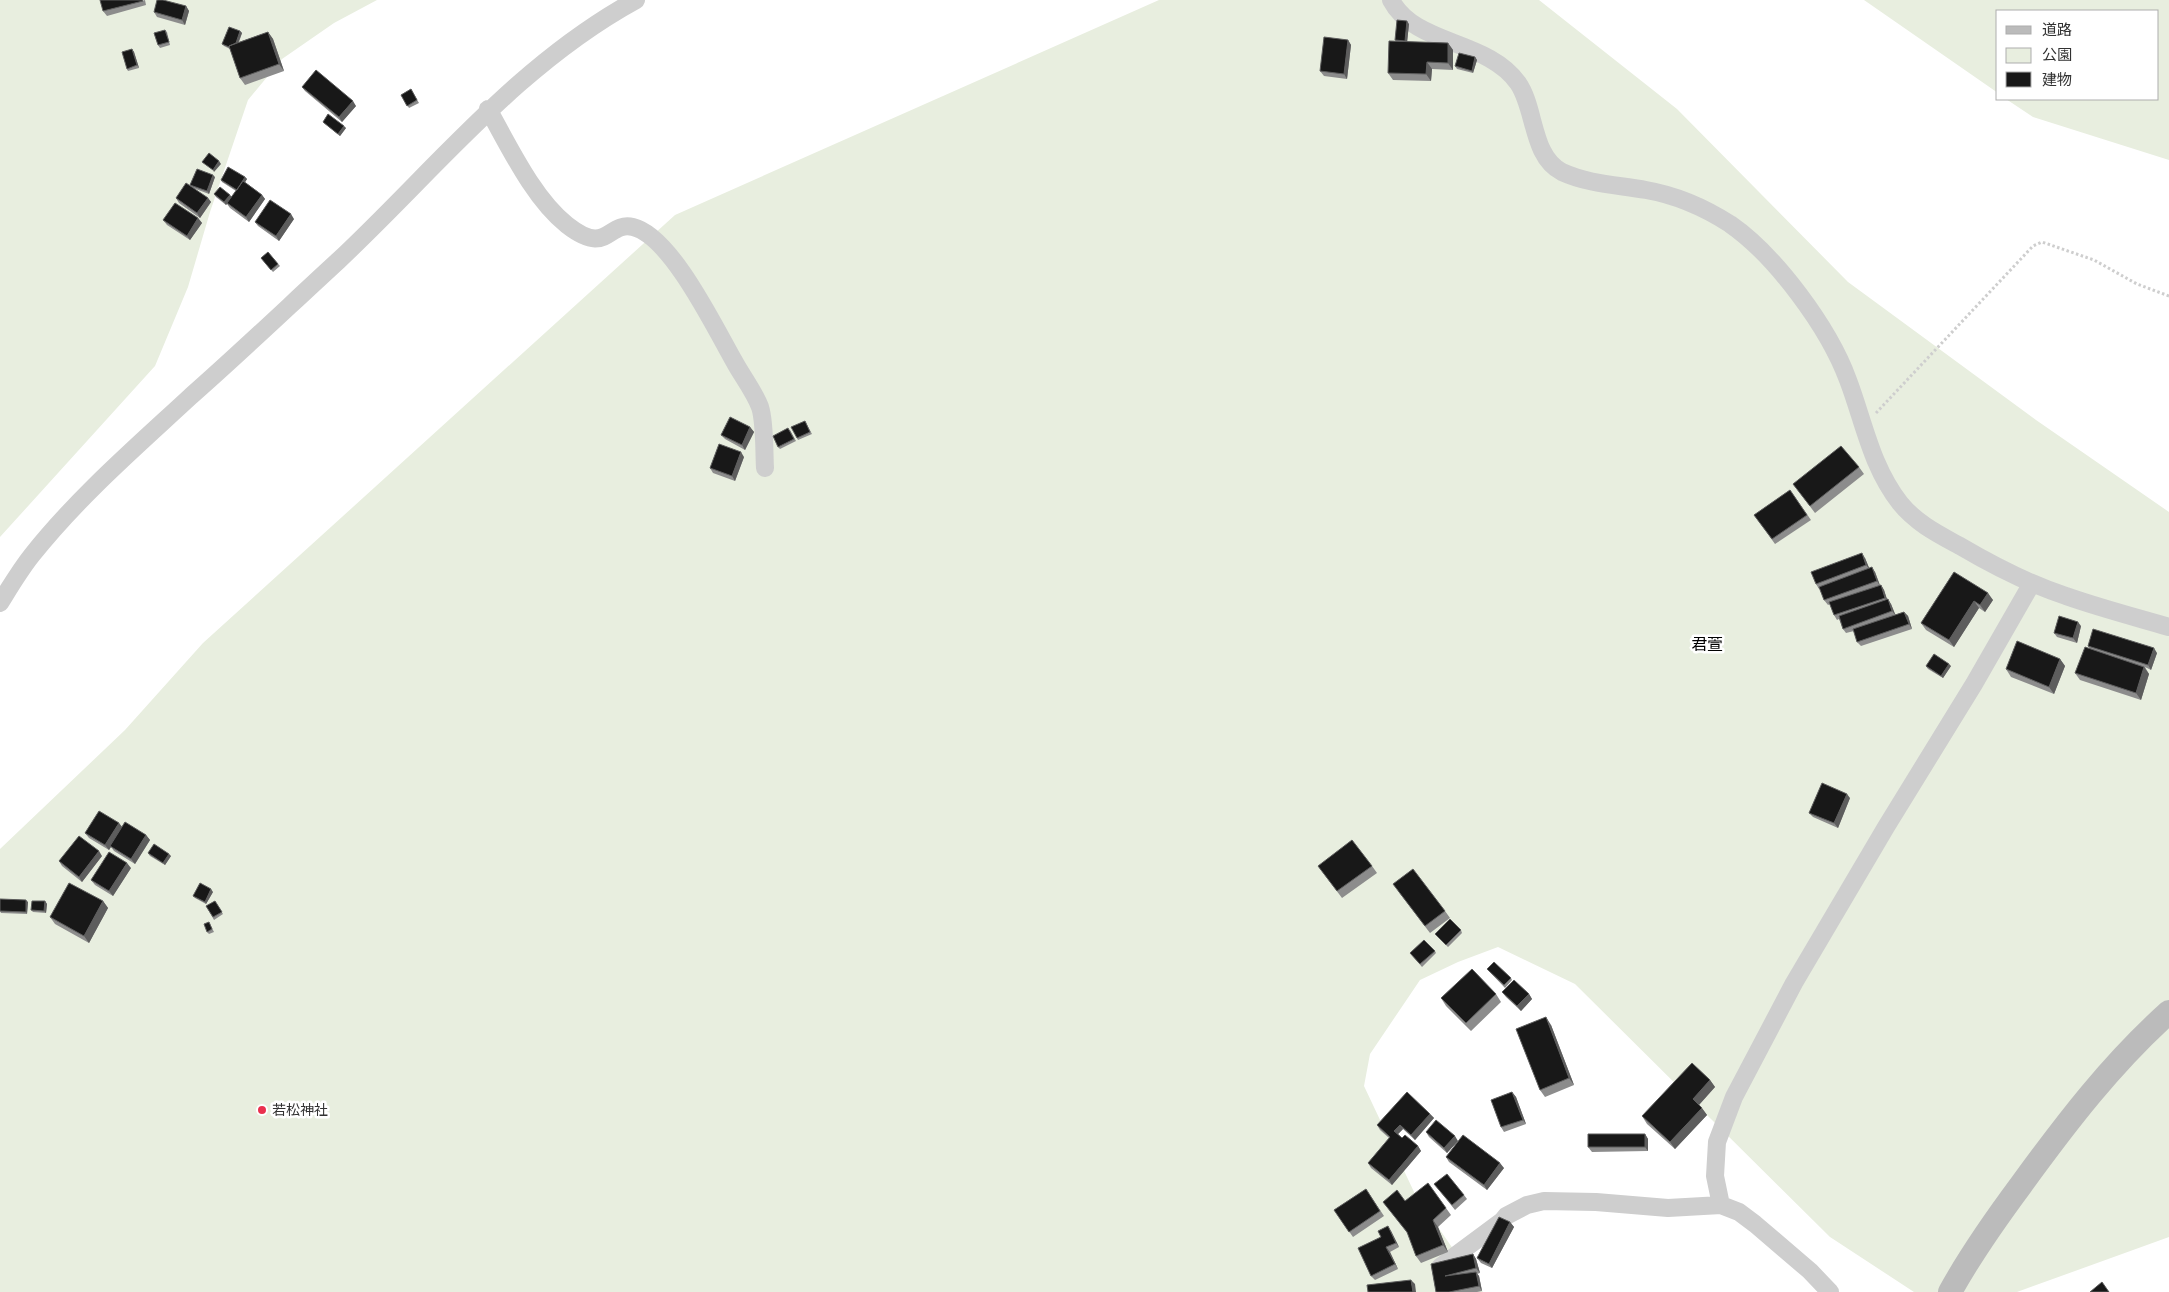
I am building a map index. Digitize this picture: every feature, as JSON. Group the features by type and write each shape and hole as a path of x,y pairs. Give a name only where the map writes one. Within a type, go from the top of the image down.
{"street":[{"path":"0,603 30,557 76,503 407,195 488,110 547,58 607,16 636,0"},
{"path":"1391,0 1396,9 1412,24 1488,57 1511,75 1520,85 1543,152 1552,165 1563,172 1591,182 1650,190 1676,198 1715,216 1747,238 1787,281 1823,330 1847,376 1876,465 1900,504 1920,524 1986,561 2032,583 2064,596 2169,627"},
{"path":"488,110 525,175 566,224 584,236 596,239 623,227 633,227 659,244 669,255 697,295 760,408 765,468"},
{"path":"1721,1205 1716,1176 1717,1142 1734,1097 1794,983 1886,827 1974,684 2032,583"},
{"path":"1950,1292 1974,1248 2056,1136 2094,1089 2148,1031 2169,1012"},
{"path":"1440,1267 1502,1221 1506,1216 1527,1205 1544,1201 1596,1202 1668,1208 1721,1205 1739,1212 1755,1224 1810,1271 1830,1292"}],"path":[{"path":"1864,426 2033,246 2042,242 2094,260 2138,284 2169,296"}],"green space":[{"path":"0,0 377,0 334,23 282,59 248,100 210,212 188,287 155,366 0,537"},
{"path":"1159,0 1539,0 1677,109 1848,282 2036,420 2169,512 2169,1237 2017,1292 1914,1292 1830,1237 1575,984 1498,947 1458,962 1420,980 1370,1054 1364,1086 1415,1194 1483,1292 0,1292 0,849 125,730 203,643 675,215"},
{"path":"1864,0 2169,0 2169,160 2033,117 2008,100 2159,100 2159,10 1996,10 1996,92"}],"building":[{"path":"100,0 142,0 143,1 103,11"},
{"path":"157,0 186,6 182,20 154,12"},
{"path":"1397,20 1407,21 1405,41 1395,40"},
{"path":"229,27 240,31 236,43 229,47 222,44"},
{"path":"165,30 169,42 158,45 154,33"},
{"path":"268,32 279,64 240,78 229,46"},
{"path":"1324,37 1348,40 1344,74 1320,71"},
{"path":"1389,41 1448,43 1448,63 1427,62 1426,74 1388,73"},
{"path":"132,49 137,65 127,69 122,52"},
{"path":"1459,53 1475,57 1472,71 1455,66"},
{"path":"316,70 353,101 339,117 302,87"},
{"path":"411,89 417,100 407,106 401,95"},
{"path":"328,114 344,126 338,134 323,122"},
{"path":"209,153 219,161 213,170 202,162"},
{"path":"228,167 245,177 237,190 221,180"},
{"path":"197,169 213,175 207,191 190,185"},
{"path":"243,181 262,195 246,217 227,203"},
{"path":"186,183 208,198 197,213 176,198"},
{"path":"220,187 230,195 224,202 214,194"},
{"path":"270,200 291,214 276,236 255,222"},
{"path":"175,203 198,218 187,236 163,220"},
{"path":"268,252 278,264 271,270 261,258"},
{"path":"730,417 750,427 742,445 721,435"},
{"path":"805,421 810,432 797,438 791,427"},
{"path":"788,428 794,439 778,447 773,436"},
{"path":"719,444 741,452 732,476 710,468"},
{"path":"1841,446 1859,467 1810,506 1793,484"},
{"path":"1790,490 1807,515 1772,539 1754,515"},
{"path":"1862,553 1866,565 1816,584 1811,572"},
{"path":"1872,567 1877,581 1824,600 1819,587"},
{"path":"1954,572 1988,593 1980,605 1974,601 1949,640 1921,623"},
{"path":"1881,585 1885,598 1834,615 1829,602"},
{"path":"1888,599 1892,611 1843,629 1839,616"},
{"path":"1904,612 1909,624 1857,642 1853,629"},
{"path":"2059,616 2078,622 2073,638 2054,633"},
{"path":"2093,629 2154,648 2148,665 2088,646"},
{"path":"2017,641 2060,659 2049,687 2006,669"},
{"path":"2085,647 2144,667 2136,693 2075,673"},
{"path":"1934,654 1949,664 1941,676 1926,666"},
{"path":"1822,783 1847,794 1834,823 1809,813"},
{"path":"99,811 119,823 105,845 85,833"},
{"path":"125,822 146,835 131,859 110,846"},
{"path":"79,836 99,851 79,877 59,861"},
{"path":"1352,840 1372,866 1337,891 1318,866"},
{"path":"154,844 169,854 163,863 148,853"},
{"path":"109,852 127,863 109,891 91,880"},
{"path":"1413,869 1445,911 1425,926 1393,884"},
{"path":"69,883 103,901 84,936 50,917"},
{"path":"200,883 211,889 205,902 193,896"},
{"path":"0,899 26,900 26,912 0,911"},
{"path":"32,901 45,901 44,911 31,910"},
{"path":"215,901 222,912 213,917 206,906"},
{"path":"1450,919 1461,930 1446,945 1435,934"},
{"path":"209,922 212,929 207,932 204,924"},
{"path":"1424,940 1435,951 1420,964 1410,953"},
{"path":"1494,962 1511,978 1504,985 1487,969"},
{"path":"1472,969 1496,994 1466,1023 1441,998"},
{"path":"1514,980 1529,994 1517,1006 1502,992"},
{"path":"1546,1017 1569,1078 1540,1090 1516,1029"},
{"path":"1692,1063 1710,1080 1693,1099 1702,1108 1670,1142 1642,1116"},
{"path":"1407,1092 1430,1114 1411,1135 1400,1125 1394,1131 1402,1138 1405,1135 1418,1146 1389,1180 1368,1163 1390,1137 1377,1125"},
{"path":"1512,1092 1523,1120 1501,1127 1491,1100"},
{"path":"1436,1120 1455,1136 1444,1148 1426,1132"},
{"path":"1588,1134 1645,1134 1645,1147 1588,1147"},
{"path":"1463,1135 1500,1163 1484,1185 1446,1157"},
{"path":"1447,1174 1464,1195 1452,1205 1434,1184"},
{"path":"1428,1183 1446,1208 1433,1220 1443,1245 1416,1256 1407,1232 1383,1202 1397,1190 1405,1201"},
{"path":"1366,1189 1380,1211 1349,1232 1334,1210"},
{"path":"1499,1217 1510,1222 1489,1264 1477,1258"},
{"path":"1388,1226 1396,1243 1386,1247 1395,1264 1371,1276 1358,1248 1381,1237 1378,1231"},
{"path":"1473,1254 1476,1268 1445,1276 1476,1272 1479,1286 1449,1292 1436,1292 1431,1264"},
{"path":"1411,1280 1413,1292 1368,1292 1367,1285"},
{"path":"2102,1282 2109,1292 2090,1292"}],"place":[{"name":"若松神社","path":"262,1110"}],"district":[{"name":"君萱","path":"1707,644"}]}
